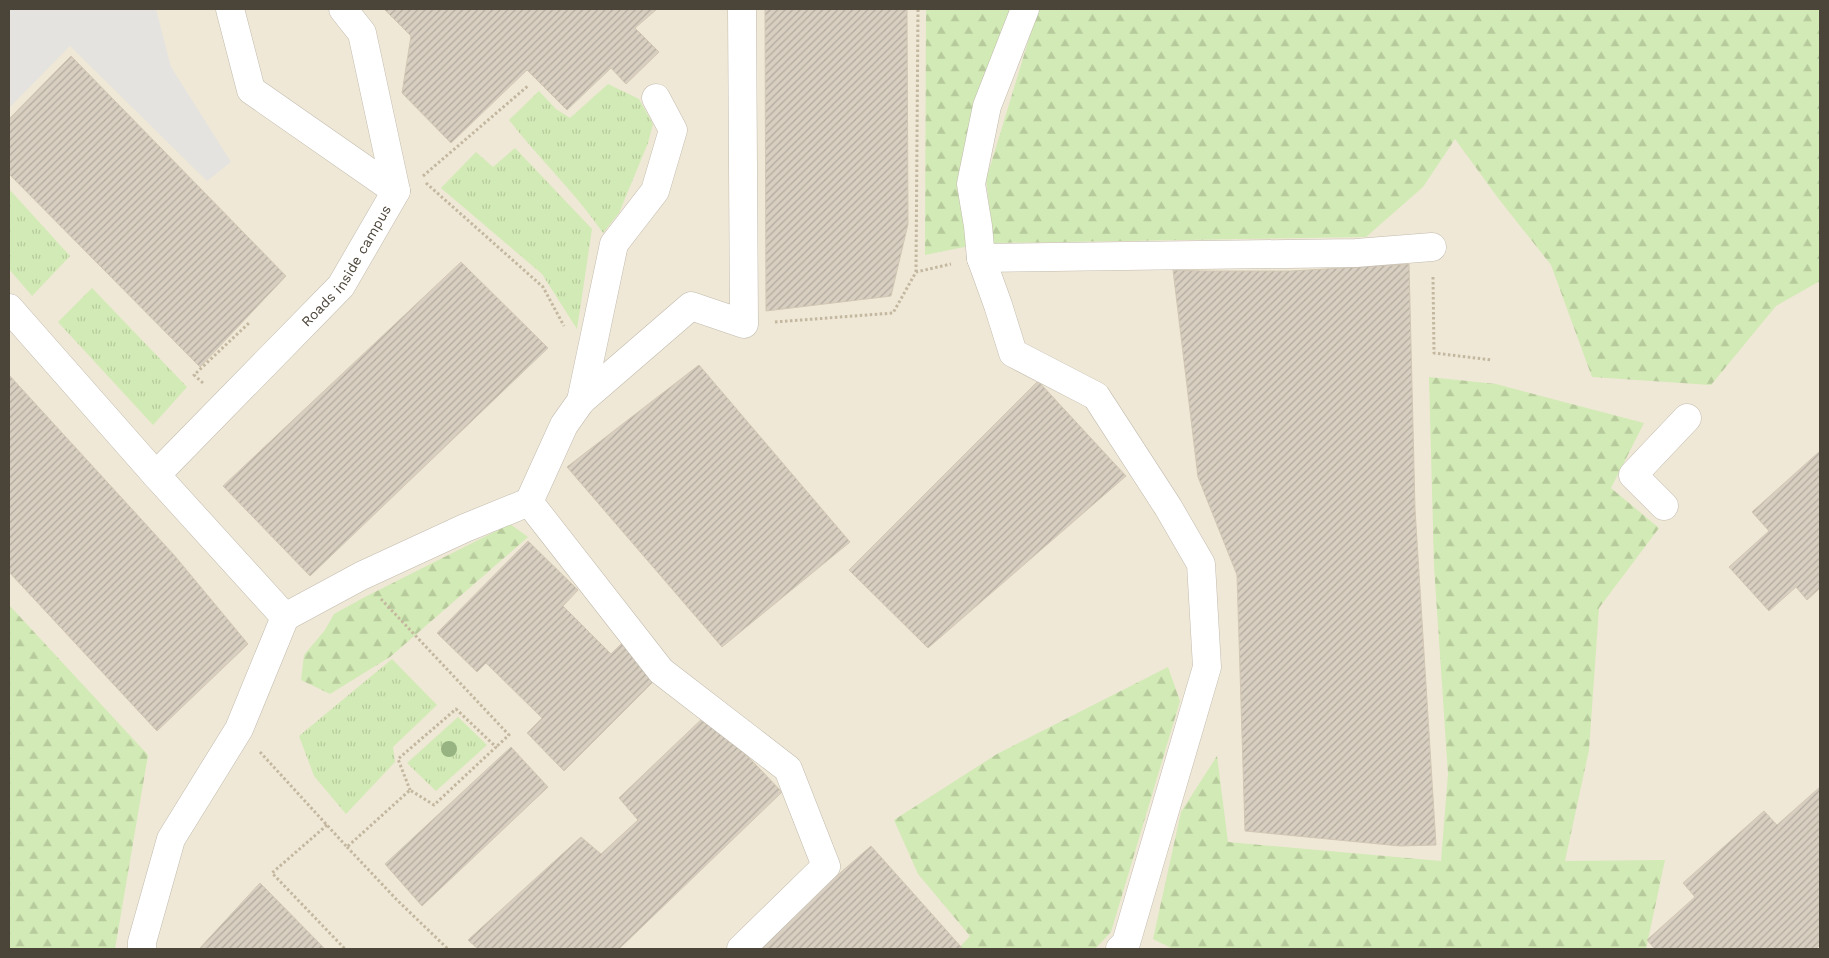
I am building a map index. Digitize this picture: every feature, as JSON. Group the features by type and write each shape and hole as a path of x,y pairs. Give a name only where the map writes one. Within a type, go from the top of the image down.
{"street":[{"path":"230,9 251,90 396,191"},
{"name":"Roads inside campus","path":"156,475 340,286 396,191 362,33 343,9"},
{"path":"142,949 142,942 171,839 239,729 285,617 361,576 465,528 529,502 564,425 580,401 691,306 744,324 742,9"},
{"path":"1025,9 987,106 971,184 981,258 1013,353 1096,396 1168,507 1201,564 1207,668 1126,943 1120,949"},
{"path":"580,401 614,244 655,191 673,130 656,98"},
{"path":"981,258 1356,253 1432,247"},
{"path":"9,308 156,475 285,617"},
{"path":"1664,506 1633,475 1687,418"},
{"path":"529,502 661,670 788,769 826,866 741,949"}],"path":[{"path":"744,324 892,313 916,272 918,9"},
{"path":"529,85 421,178 543,287 565,328"},
{"path":"1432,247 1434,353 1492,360"},
{"path":"916,272 981,258"},
{"path":"227,403 194,375 250,322"},
{"path":"361,576 508,735 496,747 434,805 410,790 398,759 456,709 496,747"},
{"path":"239,729 397,900 448,949"},
{"path":"347,847 410,790"},
{"path":"327,825 272,873 345,949"}],"shaded area":[{"path":"9,9 1820,9 1820,949 9,949"},
{"path":"9,9 156,9 171,67 231,162 207,181 70,46 9,108"}],"green space":[{"path":"926,9 1019,9 969,246 925,255"},
{"path":"1038,9 1820,9 1820,281 1776,306 1711,385 1592,377 1551,265 1498,198 1455,139 1423,187 1366,237 994,243 986,180"},
{"path":"608,84 639,99 653,124 648,143 619,213 603,233 581,204 509,120 539,91 556,109 570,118"},
{"path":"515,148 592,229 577,329 542,274 441,188 476,152 493,167"},
{"path":"9,189 70,256 32,296 9,269"},
{"path":"92,288 187,387 153,425 58,322"},
{"path":"1429,377 1496,384 1644,423 1611,488 1659,528 1599,608 1589,750 1565,861 1665,860 1646,949 1173,949 1153,939 1181,812 1217,756 1228,842 1441,861 1448,774 1434,566"},
{"path":"510,524 528,537 390,657 330,694 301,680 304,655 325,630 334,614"},
{"path":"9,605 148,755 115,949 9,949"},
{"path":"392,659 437,705 393,747 395,762 346,814 314,776 299,736"},
{"path":"1168,667 1180,701 1111,932 1095,949 958,949 970,936 918,874 894,820 997,754"},
{"path":"458,717 487,745 436,791 407,763"}],"building":[{"path":"384,9 657,9 635,28 659,52 626,84 611,68 567,110 527,70 451,143 402,93 411,36"},
{"path":"765,9 907,9 908,224 891,296 766,311"},
{"path":"71,56 286,276 200,367 9,174 9,119"},
{"path":"461,262 548,348 310,576 223,486"},
{"path":"1409,264 1415,509 1436,845 1400,846 1245,831 1237,575 1198,477 1173,270 1291,271"},
{"path":"699,365 850,542 722,647 567,467"},
{"path":"9,375 174,555 248,644 157,731 9,572"},
{"path":"1038,381 1126,476 928,648 849,570"},
{"path":"1820,451 1820,588 1807,600 1796,587 1769,611 1729,567 1769,531 1752,512"},
{"path":"528,541 578,590 563,606 611,654 622,643 657,678 564,771 527,733 542,718 486,663 477,672 437,633"},
{"path":"707,714 782,792 619,949 478,949 468,940 581,837 601,854 638,820 619,798"},
{"path":"511,747 548,787 422,906 385,864"},
{"path":"1820,787 1820,945 1815,949 1655,949 1647,940 1695,897 1683,883 1764,811 1777,825"},
{"path":"871,846 963,949 753,949"},
{"path":"260,883 325,949 199,949"}]}
